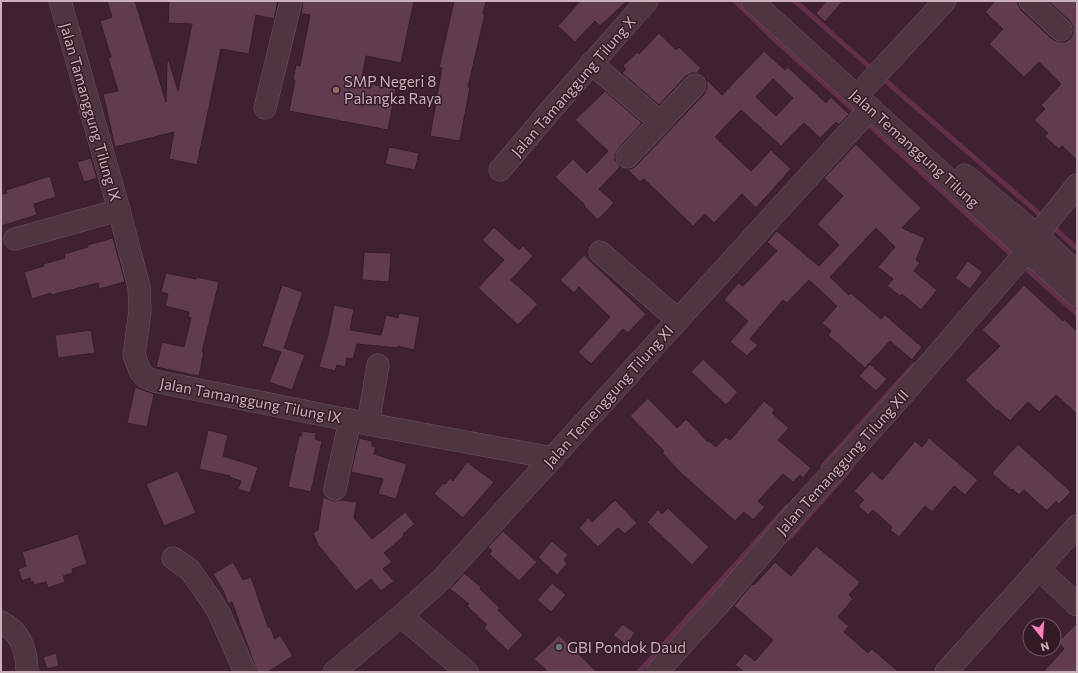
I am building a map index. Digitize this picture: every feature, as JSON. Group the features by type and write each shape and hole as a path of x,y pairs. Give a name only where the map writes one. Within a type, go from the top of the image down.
{"street":[{"name":"Jalan Tamanggung Tilung IX","path":"60,1 119,210 139,287 140,310 134,356 140,371 145,377 154,381 359,422 552,458"},
{"path":"265,108 291,1"},
{"name":"Jalan Tamanggung Tilung X","path":"500,170 591,63 647,1"},
{"name":"Jalan Temanggung Tilung","path":"752,1 871,108 1032,243 1077,296"},
{"path":"772,1 971,181 1032,243 1077,273"},
{"path":"866,86 944,1"},
{"path":"1030,1 1061,30"},
{"path":"591,63 660,122"},
{"path":"627,157 695,85"},
{"name":"Jalan Temenggung Tilung XI","path":"334,672 438,583 871,108"},
{"name":"Jalan Temanggung Tilung XII","path":"657,672 719,604 800,507 890,408 1032,243 1070,192 1077,185"},
{"path":"15,239 119,210"},
{"path":"600,252 678,320"},
{"path":"335,489 378,365"},
{"path":"946,672 1077,526"},
{"path":"173,558 190,570 209,597 245,672"},
{"path":"1038,569 1077,604"},
{"path":"401,616 467,672"},
{"path":"1,622 15,631 20,638 25,652 27,672"}],"building":[{"path":"107,1 135,1 166,102 167,61 169,61 178,91 192,24 168,23 169,1 278,1 274,19 256,15 249,54 221,49 197,165 169,159 174,132 115,147 103,94 118,91 108,58 111,57 100,21 112,17"},
{"path":"303,1 414,1 401,63 366,56 361,82 396,89 388,130 289,111 295,80 293,80 296,65 300,66 310,15 301,14"},
{"path":"454,1 486,1 483,14 485,14 468,87 470,87 460,141 430,136 442,68 439,68"},
{"path":"580,1 627,1 600,26 595,21 575,42 558,26"},
{"path":"826,1 843,1 825,22 816,13"},
{"path":"995,1 1018,1 1018,5 1021,10 1052,39 1059,42 1065,42 1070,39 1073,33 1073,27 1070,21 1048,1 1077,1 1077,160 1062,146 1059,149 1044,136 1048,133 1034,120 1045,109 1041,105 1061,84 1039,62 1024,77 989,44 1003,29 985,12"},
{"path":"659,33 676,50 679,47 701,68 698,71 701,75 698,73 692,73 686,76 659,105 622,73 626,69 623,66 637,52 639,54"},
{"path":"764,51 785,70 788,67 826,103 831,97 849,114 839,125 836,122 820,138 804,123 781,146 741,110 715,137 751,171 771,150 791,169 756,208 742,194 714,223 705,214 693,226 644,179 640,182 627,169 631,169 636,166 704,94 707,88 705,78 722,95","holes":["773,79 793,98 776,116 756,97"]},
{"path":"605,91 642,123 618,149 615,155 615,160 620,167 599,189 614,203 598,220 584,206 585,205 555,177 573,159 587,173 608,151 575,120"},
{"path":"856,144 921,208 902,228 925,238 916,260 920,263 914,271 937,290 921,310 902,294 900,296 887,286 893,279 878,267 895,247 876,228 830,277 849,295 851,293 881,319 885,315 922,347 912,360 890,341 865,368 828,335 831,331 822,323 837,306 809,280 787,303 783,300 750,339 758,345 747,356 730,342 748,321 724,300 738,283 743,286 777,251 767,242 777,231 819,266 839,245 817,224 843,196 824,178"},
{"path":"389,147 419,153 415,170 385,164"},
{"path":"91,158 97,178 84,182 77,162"},
{"path":"50,176 56,197 34,204 37,215 1,226 1,194 7,193 6,190"},
{"path":"494,227 519,250 523,246 533,256 511,280 538,304 518,325 478,288 504,260 482,240"},
{"path":"113,238 125,282 99,289 98,283 51,295 51,293 32,299 24,272 44,266 43,264 65,258 64,254 88,247 87,245"},
{"path":"364,252 391,253 389,282 362,280"},
{"path":"584,255 646,314 628,333 623,329 591,364 578,352 610,317 579,287 574,293 560,280"},
{"path":"968,261 983,272 970,289 955,278"},
{"path":"166,273 196,279 197,277 219,282 202,352 204,352 199,376 156,367 162,342 184,347 191,318 188,317 189,312 165,306 168,294 161,292"},
{"path":"282,285 303,292 284,348 305,355 292,390 269,382 281,352 262,346"},
{"path":"1024,285 1077,332 1077,414 1056,395 1039,412 1028,402 1010,421 998,410 997,411 965,380 1000,346 982,330"},
{"path":"334,305 354,309 350,330 381,335 386,315 398,318 399,313 420,317 414,350 398,346 398,348 357,344 353,359 347,358 345,367 337,365 335,371 319,367 328,335"},
{"path":"91,330 95,353 58,358 55,335"},
{"path":"703,359 738,392 726,405 691,372"},
{"path":"870,364 887,379 876,391 859,376"},
{"path":"135,387 154,394 147,427 127,423"},
{"path":"648,398 677,428 686,419 708,442 709,441 716,447 726,437 730,440 764,401 775,410 772,413 789,428 778,440 811,468 803,478 800,475 793,482 783,474 758,501 765,507 753,520 744,512 735,521 682,474 662,453 664,451 630,416"},
{"path":"208,430 228,435 223,456 258,467 250,493 238,489 241,481 229,477 230,476 199,469"},
{"path":"302,431 316,433 315,439 322,441 311,492 288,487 299,436 301,436"},
{"path":"359,438 372,441 372,446 376,446 374,454 407,464 396,499 378,494 383,479 351,472"},
{"path":"929,438 978,480 965,495 954,486 932,512 925,506 899,537 890,530 892,527 873,510 868,515 858,506 864,500 854,491 872,471 882,480 915,441 922,447"},
{"path":"1018,444 1071,492 1059,504 1056,501 1047,511 1024,490 1019,495 992,473"},
{"path":"467,462 494,482 463,518 434,494 443,483 445,484 450,478 453,481"},
{"path":"178,471 196,513 164,526 146,484"},
{"path":"323,497 333,501 341,500 357,502 354,518 372,539 405,512 415,524 403,534 404,536 384,553 392,562 383,569 394,581 381,591 371,579 356,591 318,545 313,533 318,530"},
{"path":"615,500 637,523 625,534 618,528 598,547 579,528 588,518 592,522"},
{"path":"668,508 709,547 692,565 647,522 658,510 662,514"},
{"path":"503,531 537,562 519,581 489,554 492,551 488,547"},
{"path":"78,534 87,564 72,569 73,573 63,576 65,582 48,588 46,582 34,585 30,578 22,581 18,569 26,566 22,552"},
{"path":"552,541 568,555 564,560 567,564 557,575 538,557"},
{"path":"816,546 860,582 849,595 853,599 838,617 849,626 844,632 868,653 872,649 899,672 744,672 735,665 745,653 755,661 773,640 734,606 752,584 754,585 775,562 791,576"},
{"path":"233,562 243,580 251,577 268,627 270,627 275,639 280,635 293,656 268,672 257,672 232,602 228,604 224,592 213,574"},
{"path":"464,573 481,587 480,589 500,608 498,610 523,635 508,651 484,628 487,625 467,606 469,604 450,589"},
{"path":"552,583 566,595 551,612 537,600"},
{"path":"1077,623 1077,672 1043,672 1057,657 1062,657 1062,651 1064,649 1062,647 1062,638"},
{"path":"623,624 635,633 626,645 613,635"},
{"name":"GBI Pondok Daud","path":"559,635 597,672 548,672 534,659"},
{"path":"56,653 59,666 47,669 43,657"}],"waterway":[{"path":"735,1 775,40 858,114"},
{"path":"795,1 873,70"},
{"path":"881,77 1044,218"},
{"path":"865,121 1014,257"},
{"path":"1051,225 1077,249"},
{"path":"1021,264 1077,314"},
{"path":"823,466 914,365"},
{"path":"789,538 850,469"},
{"path":"639,672 787,507"}],"place":[{"name":"SMP Negeri 8 Palangka Raya","path":"336,90"},
{"name":"GBI Pondok Daud","path":"559,647"}]}
